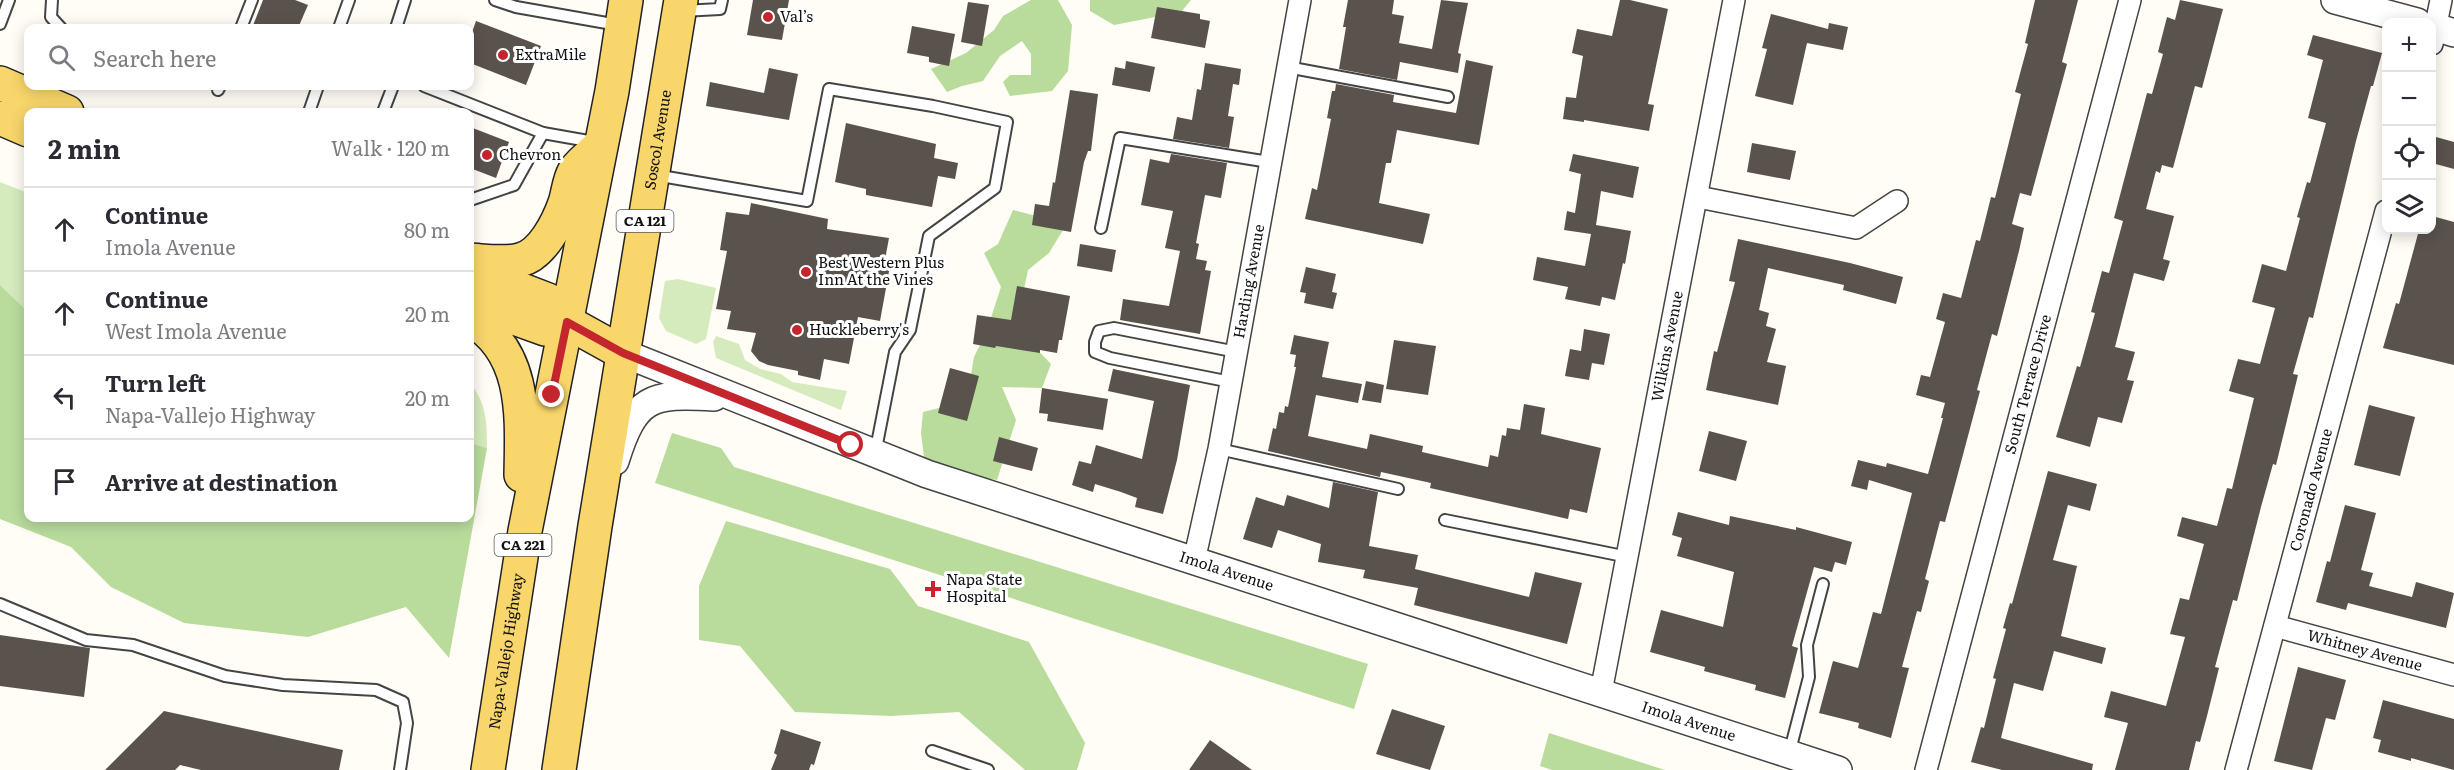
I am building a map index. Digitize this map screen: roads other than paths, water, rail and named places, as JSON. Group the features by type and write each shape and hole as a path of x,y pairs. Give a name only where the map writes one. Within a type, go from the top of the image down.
{"main road":[{"name":"Soscol Avenue","path":"623,353 680,6"},
{"name":"CA 221","path":"567,322 612,91 623,13"},
{"path":"0,83 58,108"},
{"path":"0,118 24,128"},
{"path":"474,260 505,262 521,260 541,246 558,219 574,171 602,144"},
{"path":"474,272 548,300 556,306 567,322 623,353 559,770"},
{"path":"474,303 545,329 553,329 567,322"},
{"path":"474,322 490,333 504,349 513,368 518,390 522,424 518,577"},
{"name":"Napa-Vallejo Highway","path":"488,770 518,577 567,322"}],"street":[{"name":"Harding Avenue","path":"1194,561 1219,450 1269,162 1300,0"},
{"name":"Wilkins Avenue","path":"1601,692 1698,197 1734,0"},
{"name":"South Terrace Drive","path":"1926,770 2130,0"},
{"path":"2335,0 2392,18"},
{"path":"2436,22 2441,0"},
{"path":"1698,197 1856,228 1897,201"},
{"name":"Coronado Avenue","path":"2236,770 2382,226"},
{"name":"Imola Avenue","path":"623,353 944,480 1838,770"},
{"path":"596,525 624,436 641,408 666,396 737,398"},
{"name":"Whitney Avenue","path":"2275,627 2454,675"}],"lane":[{"path":"0,24 9,0"},
{"path":"52,0 51,17 57,24"},
{"path":"243,24 252,0"},
{"path":"340,24 349,0"},
{"path":"397,24 405,0"},
{"path":"495,0 516,7 623,13"},
{"path":"680,6 720,9 722,0"},
{"path":"1287,67 1448,97"},
{"path":"653,174 807,201 829,89 933,106 1007,122 995,188 929,236 910,330 895,352 875,454"},
{"path":"310,108 317,90"},
{"path":"385,108 391,90"},
{"path":"434,90 543,133 602,144"},
{"path":"474,199 514,185 543,133"},
{"path":"1101,228 1120,138 1269,162"},
{"path":"1231,382 1110,358 1095,352 1095,342 1099,331 1114,328 1237,352"},
{"path":"1219,450 1398,489"},
{"path":"1445,520 1628,557"},
{"path":"1789,754 1809,677 1807,645 1823,584"},
{"path":"0,604 86,640 133,645 225,676 283,685 376,690 403,702 407,723 400,770"},
{"path":"932,751 988,770"}],"place":[{"name":"Val’s","path":"768,17"},
{"name":"ExtraMile","path":"503,55"},
{"name":"Chevron","path":"487,155"},
{"name":"Best Western Plus Inn At the Vines","path":"806,272"},
{"name":"Huckleberry's","path":"797,330"},
{"name":"Napa State Hospital","path":"933,589"}]}
